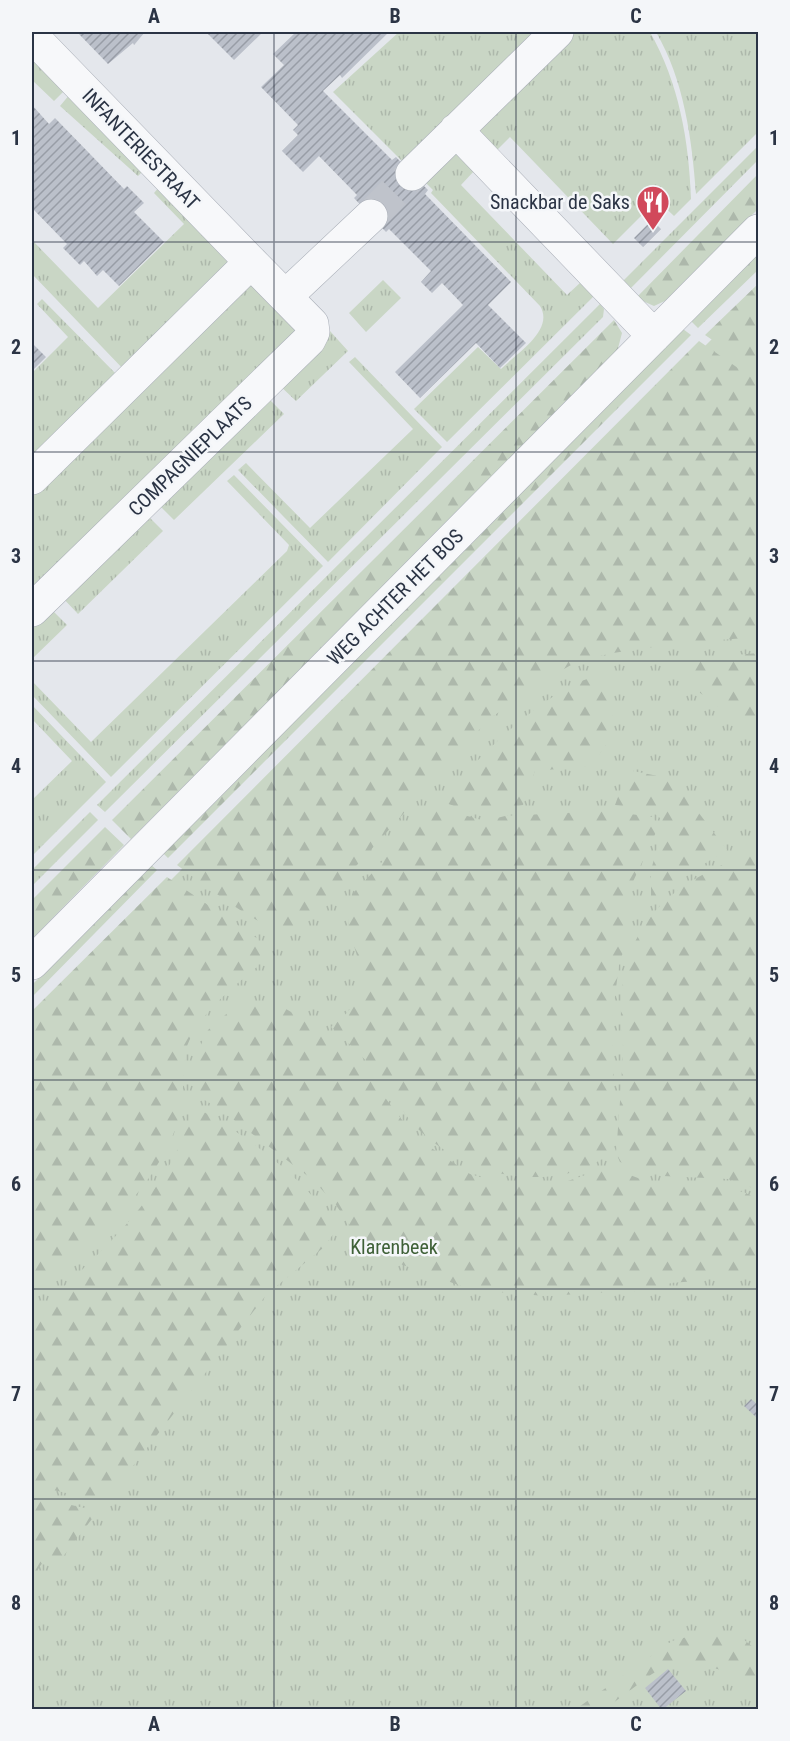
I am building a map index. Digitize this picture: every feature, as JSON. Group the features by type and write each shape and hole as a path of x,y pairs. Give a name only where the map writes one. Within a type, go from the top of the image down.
{"street":[{"path":"412,174 557,32"},
{"name":"INFANTERIESTRAAT","path":"32,36 251,262"},
{"path":"456,130 654,336"},
{"path":"286,296 371,216"},
{"name":"WEG ACHTER HET BOS","path":"32,963 759,231"},
{"path":"32,478 251,262"},
{"name":"COMPAGNIEPLAATS","path":"32,610 309,340 313,332 312,324 251,262"}],"green space":[{"path":"399,32 543,32 408,167 333,92"},
{"path":"571,32 650,32 668,71 681,113 688,156 691,199 674,216 657,200 613,244 510,137 494,153 479,137 480,123"},
{"path":"656,32 758,32 758,132 696,194 685,110 674,70"},
{"path":"36,58 66,89 54,101 32,80 32,63"},
{"path":"70,94 144,170 138,176 60,106"},
{"path":"758,146 758,160 629,290 621,283"},
{"path":"455,151 475,170 461,185 567,295 581,282 594,296 447,442 414,409 478,347 501,369 532,341 542,324 543,315 540,306 431,193 433,190 421,178"},
{"path":"758,174 758,209 667,300 654,306 636,298"},
{"path":"160,186 232,260 127,373 32,274 32,240 98,308 184,224 154,193"},
{"path":"758,253 758,270 698,328 691,321"},
{"path":"248,280 303,335 32,598 32,490"},
{"path":"383,280 401,298 366,332 349,313"},
{"path":"758,284 758,371 705,335"},
{"name":"Klarenbeek","path":"758,293 758,1709 32,1709 32,1019"},
{"path":"42,299 121,379 32,466 32,373 68,337 37,304"},
{"path":"600,304 604,309 603,317 105,812 97,805"},
{"path":"614,320 622,333 617,352 131,839 112,820"},
{"path":"683,329 691,335 168,858 162,852"},
{"path":"330,331 348,351 296,401 277,383"},
{"path":"699,341 758,382 758,637 681,643 613,653 578,661 550,677 489,719 316,913 295,929 287,931 263,924 177,865"},
{"path":"355,357 442,447 328,562 238,470 246,463 310,528 413,429 349,362"},
{"path":"265,395 284,414 174,520 156,502"},
{"path":"234,475 323,566 111,777 32,695 32,681 91,742 287,551 289,545 227,481"},
{"path":"144,512 163,531 78,614 60,595"},
{"path":"48,606 67,625 32,659 32,622"},
{"path":"758,653 758,739 694,688 679,660"},
{"path":"612,672 613,735 591,766 535,771 523,805 480,815 440,801 485,753 535,709 572,685"},
{"path":"32,705 106,782 32,856 32,800 72,761 32,719"},
{"path":"628,770 673,779 727,850 681,878 651,904 651,870 664,824 661,818 650,811 615,805"},
{"path":"432,806 485,821 505,816 607,811 653,817 658,828 630,888 628,915 630,930 619,965 612,1019 614,1071 607,1155 582,1169 552,1176 517,1176 484,1169 454,1156 439,1147 414,1125 373,1068 331,1027 349,1010 358,993 360,976 349,928 348,912 352,896"},
{"path":"90,812 98,820 32,886 32,870"},
{"path":"105,827 124,845 32,939 32,900"},
{"path":"758,852 758,1190 728,1179 663,1176 620,1162 616,1153 623,1057 622,996 625,974 639,934 651,916 683,886 730,861"},
{"path":"150,864 157,870 32,997 32,985"},
{"path":"167,877 258,939 261,952 258,966 216,1003 191,1036 186,1049 178,1121 163,1155 149,1178 113,1221 32,1297 32,1011"},
{"path":"251,1000 286,1009 325,1032 351,1053 415,1137 470,1174 490,1180 545,1187 609,1167 651,1183 725,1187 746,1193 758,1200 758,1266 697,1281 670,1283 665,1293 627,1291 546,1296 464,1287 378,1256 364,1247 336,1205 313,1180 218,1108 201,1098 196,1090 198,1051 208,1030 240,1002"},
{"path":"199,1109 237,1132 276,1161 310,1194 337,1229 323,1248 267,1294 108,1498 100,1501 32,1485 32,1316 104,1248 148,1198 166,1171 181,1142 192,1111"},
{"path":"32,1496 93,1510 95,1515 62,1558 50,1558 39,1567 36,1580 39,1589 32,1599"},
{"path":"721,1632 743,1639 758,1651 758,1684 725,1671 679,1659 652,1674 605,1709 576,1709 672,1641 694,1635"}],"building":[{"path":"77,32 145,32 134,45 133,43 108,64"},
{"path":"206,32 263,32 234,60"},
{"path":"296,32 389,32 342,78 340,75 323,91 392,160 396,157 428,190 425,194 511,282 488,305 526,343 500,368 476,343 420,398 395,372 463,305 442,283 432,293 421,282 431,271 389,229 386,232 354,198 357,195 319,156 303,172 282,151 298,135 293,130 298,125 261,87 284,65 273,54"},
{"path":"32,105 49,124 55,118 124,189 127,186 144,203 134,212 164,242 119,286 103,270 97,276 84,261 80,265 63,248 67,244 32,208"},
{"path":"652,220 661,229 643,247 634,238"},
{"path":"32,343 46,357 32,371"},
{"path":"751,1399 758,1403 757,1418 744,1406"},
{"path":"668,1669 686,1691 662,1710 645,1688"}],"tunnel":[{"path":"371,216 412,174"}],"place":[{"name":"Snackbar de Saks","path":"653,231"}]}
